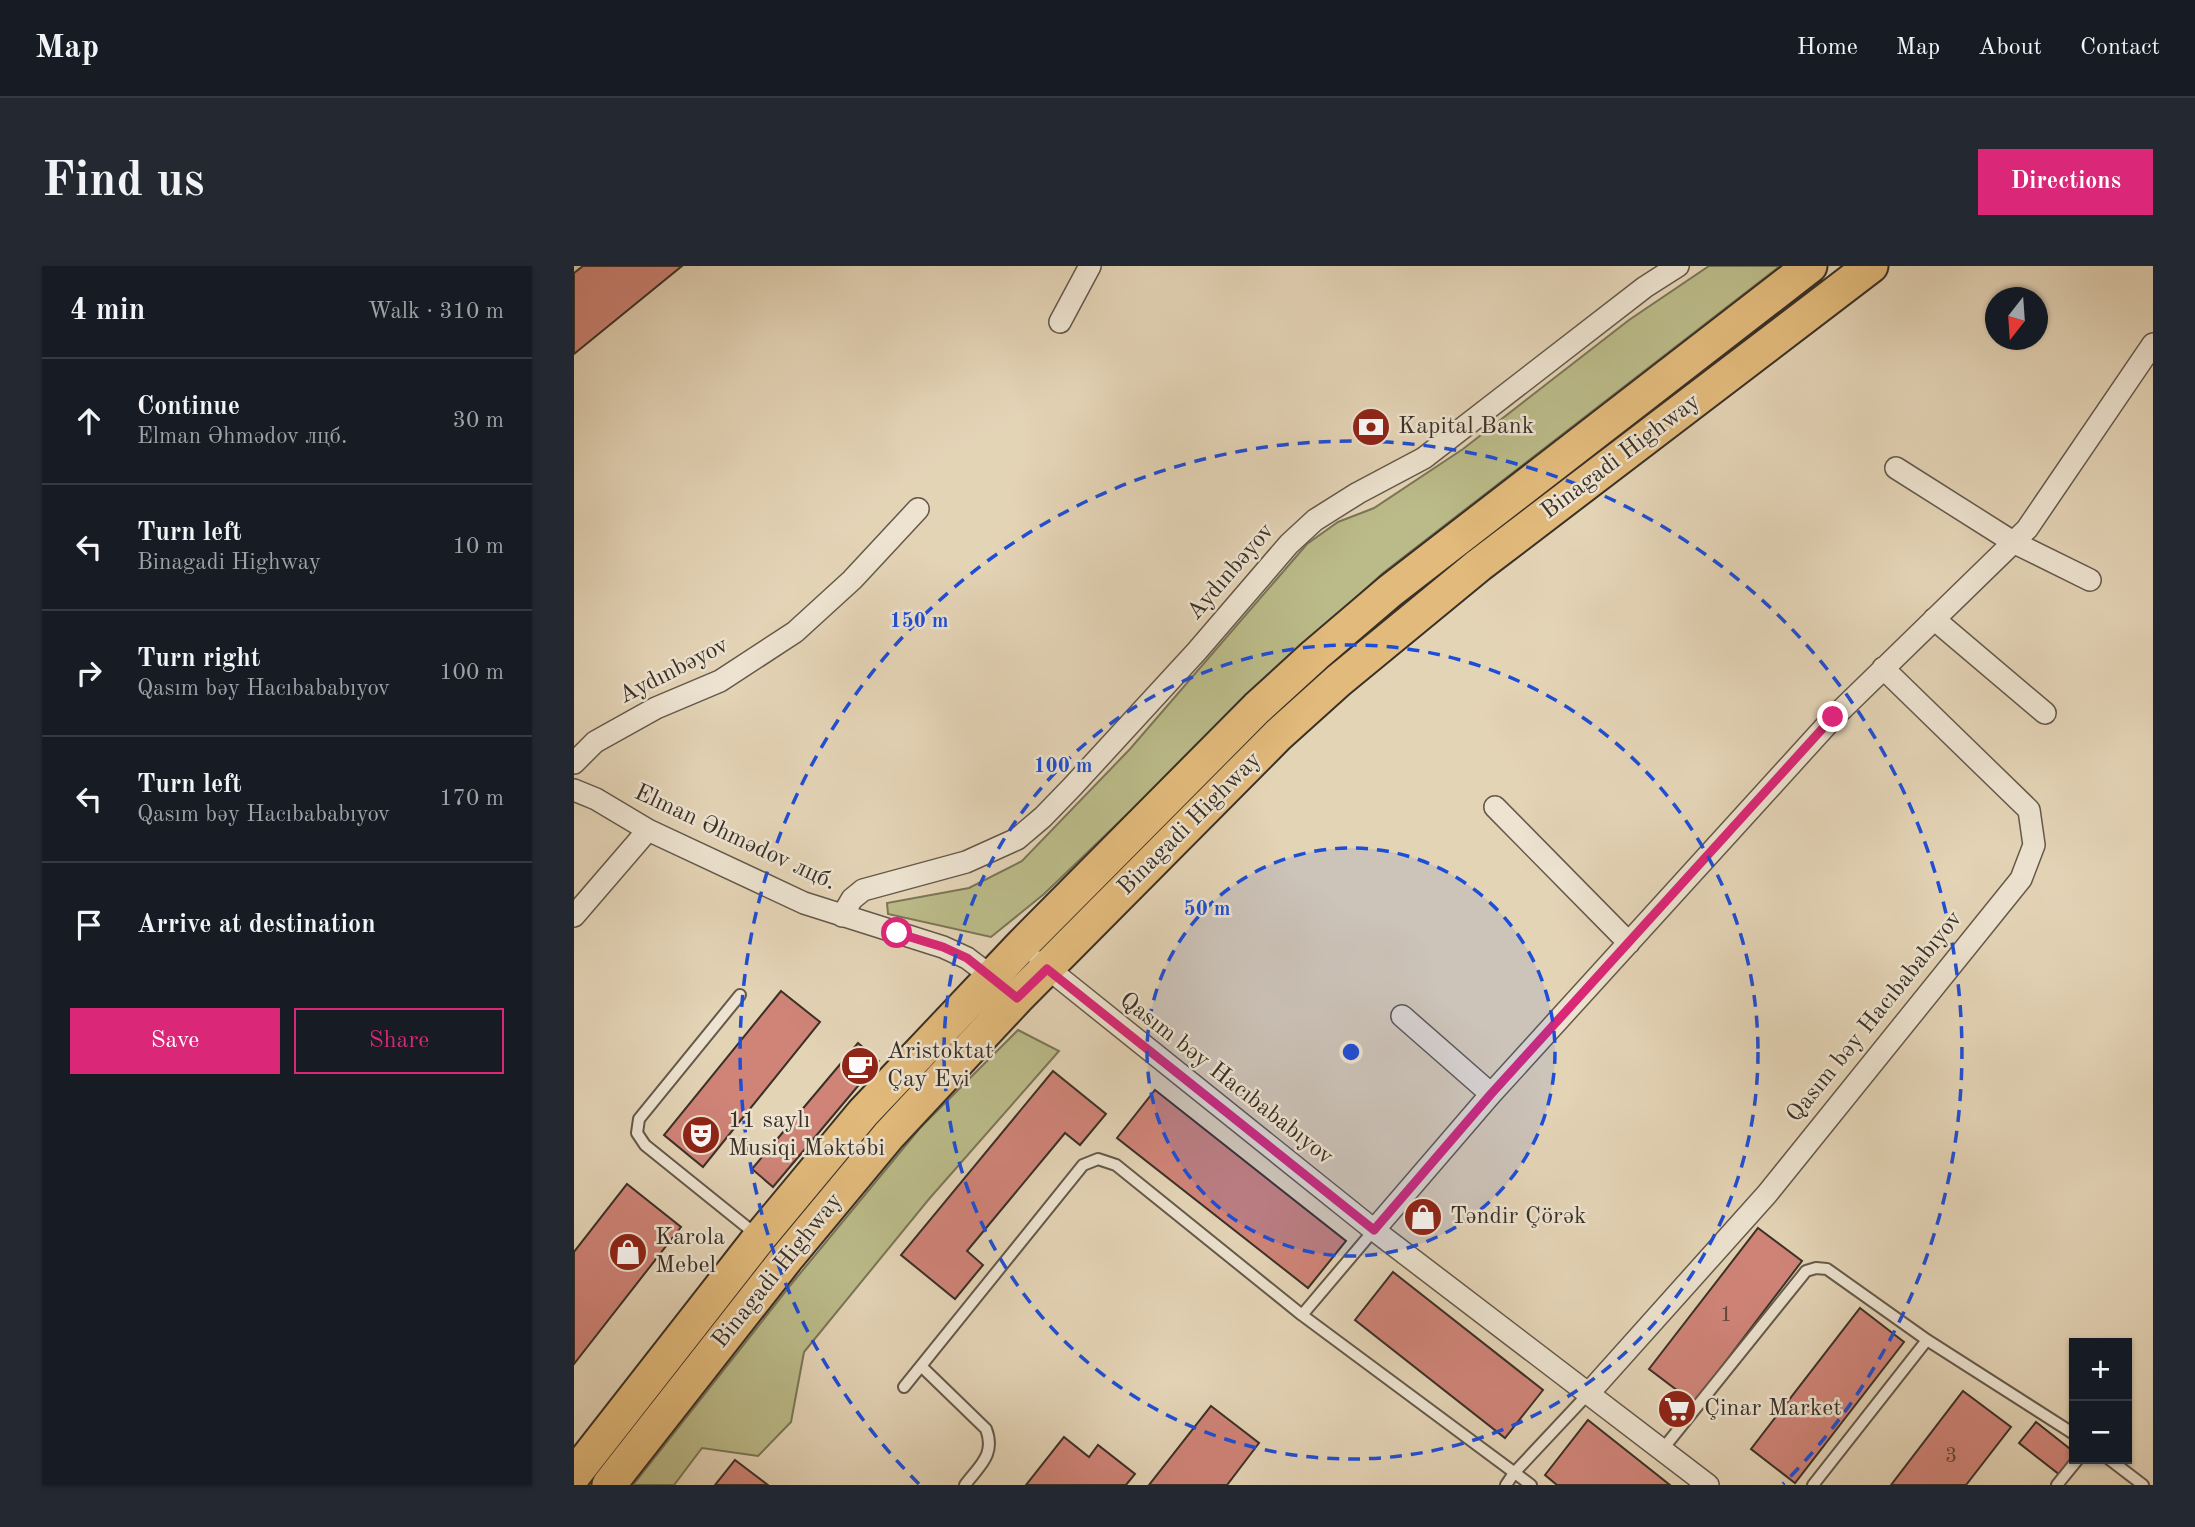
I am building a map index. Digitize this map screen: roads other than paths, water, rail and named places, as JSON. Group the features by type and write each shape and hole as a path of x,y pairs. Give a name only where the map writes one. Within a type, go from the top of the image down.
{"main road":[{"name":"Binagadi Highway","path":"574,1475 760,1237 863,1113 1021,946 1257,708 1390,591 1810,266"},
{"name":"Binagadi Highway","path":"609,1485 844,1188 930,1089 1278,735 1338,681 1479,565 1871,266"}],"street":[{"path":"1060,322 1090,266"},
{"name":"Aydınbəyov","path":"842,916 852,899 863,890 966,862 1017,839 1073,786 1197,651 1289,544 1315,520 1358,493 1424,458 1645,287 1678,266"},
{"path":"1374,1230 1491,1094 1833,717 2026,529 2153,344"},
{"path":"1896,468 2013,542 2090,580"},
{"name":"Aydınbəyov","path":"574,763 595,742 656,708 720,681 795,632 852,580 918,509"},
{"path":"1934,619 2045,713"},
{"name":"Qasım bəy Hacıbababıyov","path":"1588,1394 1766,1194 2021,879 2034,845 2029,810 1884,668"},
{"name":"Elman Əhmədov лцб.","path":"574,790 596,799 648,830 804,903 943,947 967,958 1017,998"},
{"path":"1495,807 1629,943"},
{"path":"574,916 648,830"},
{"name":"Qasım bəy Hacıbababıyov","path":"1021,946 1374,1230 1708,1485"},
{"path":"1402,1016 1491,1094"}],"lane":[{"path":"740,995 639,1119 637,1133 645,1145 760,1237"},
{"path":"904,1387 1083,1164 1098,1159 1116,1165 1302,1315 1531,1485"},
{"path":"1302,1315 1374,1230"},
{"path":"1662,1450 1806,1271 1816,1268 1827,1269 1927,1340 2069,1431"},
{"path":"1813,1485 1927,1340"},
{"path":"921,1366 986,1430 990,1440 989,1452 965,1485"},
{"path":"1506,1485 1588,1394"},
{"path":"2057,1485 2074,1464"},
{"path":"2116,1464 2143,1485"}],"place":[{"name":"Kapital Bank","path":"1371,427"},
{"name":"Aristoktat Çay Evi","path":"860,1066"},
{"name":"11 saylı Musiqi Məktəbi","path":"701,1135"},
{"name":"Təndir Çörək","path":"1423,1217"},
{"name":"Karola Mebel","path":"628,1252"},
{"name":"Çinar Market","path":"1677,1409"}]}
